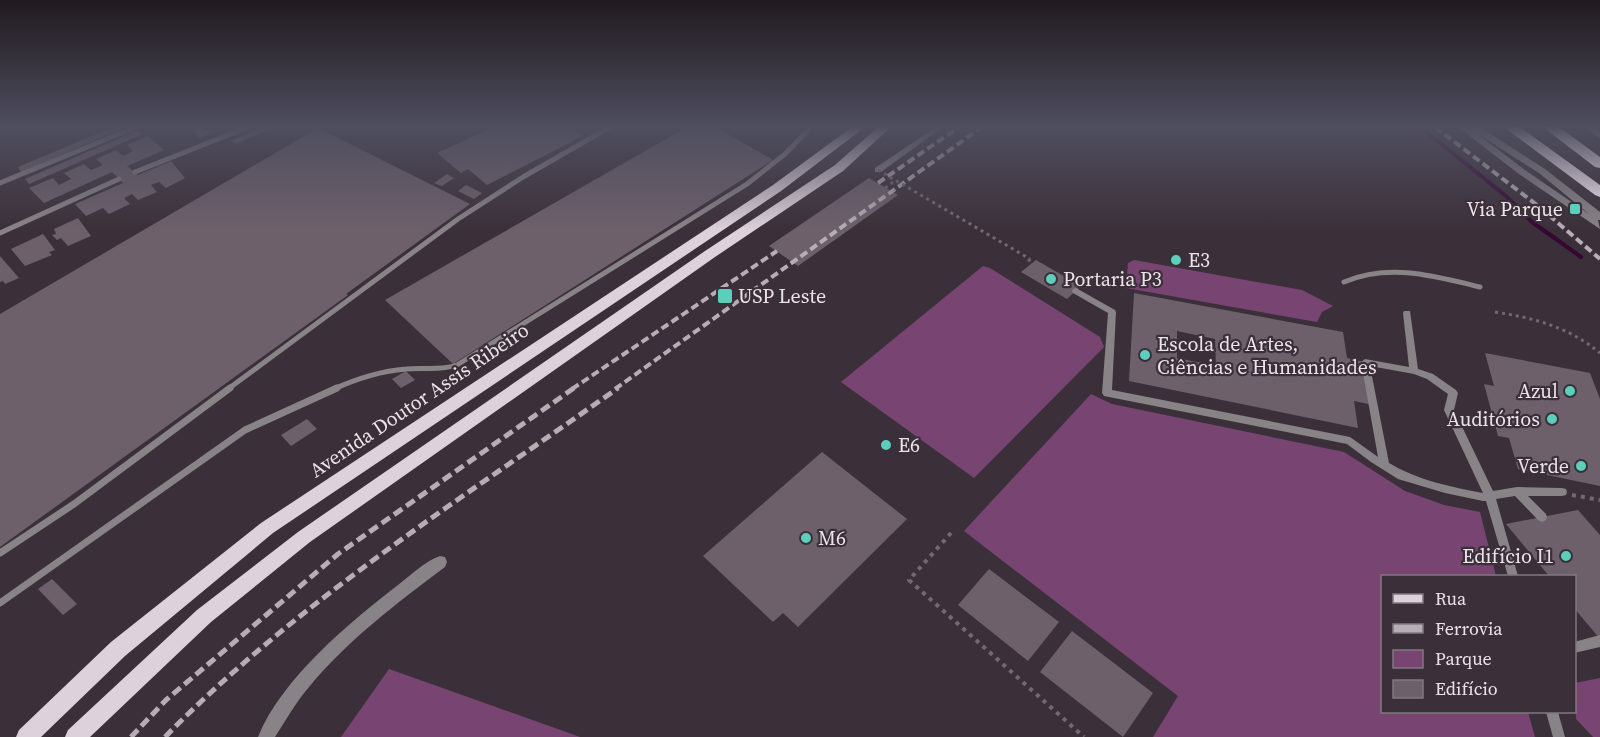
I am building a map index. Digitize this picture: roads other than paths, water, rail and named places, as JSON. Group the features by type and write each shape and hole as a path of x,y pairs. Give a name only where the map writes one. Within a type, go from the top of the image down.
{"highway":[{"path":"1558,161 1600,192"},
{"path":"1570,161 1600,185"}],"main road":[{"name":"Avenida Doutor Assis Ribeiro","path":"26,737 118,650 267,528 814,161"},
{"path":"75,737 204,616 304,537 710,254 847,161"}],"street":[{"path":"878,170 890,161"},
{"path":"1508,161 1600,226"},
{"path":"1528,161 1600,217"},
{"path":"1076,291 1112,312 1107,393 1350,441 1402,476 1445,489 1483,497 1517,491 1562,492"},
{"path":"1407,312 1414,371"},
{"path":"1385,466 1365,362 1430,376 1453,393 1449,410 1490,496 1514,575"},
{"path":"1517,491 1542,517"},
{"path":"266,737 311,672 392,598 440,562"},
{"path":"1576,648 1600,641"},
{"path":"1553,713 1559,737"}],"lane":[{"path":"0,183 52,161"},
{"path":"135,172 162,161"},
{"path":"0,554 74,504 475,207 552,161"},
{"path":"0,603 245,429 357,381 406,369 446,369 457,365 747,184 776,161"},
{"path":"0,233 119,179"},
{"path":"1344,282 1368,272 1388,271 1420,274 1480,287"}],"waterway":[{"path":"1463,161 1506,196 1532,222 1581,257"}],"railway":[{"path":"878,183 909,161"},
{"path":"615,389 934,161"},
{"path":"1480,161 1537,205 1600,259"},
{"path":"572,389 777,251"},
{"path":"131,737 166,700 338,554 574,388"},
{"path":"165,737 216,687 326,596 383,553 618,388"}],"place":[{"name":"Via Parque","path":"1575,209"},
{"name":"E3","path":"1176,260"},
{"name":"Portaria P3","path":"1051,279"},
{"name":"USP Leste","path":"725,296"},
{"name":"Escola de Artes, Ciências e Humanidades","path":"1145,355"},
{"name":"Azul","path":"1570,391"},
{"name":"Auditórios","path":"1552,419"},
{"name":"E6","path":"886,445"},
{"name":"Verde","path":"1581,466"},
{"name":"M6","path":"806,538"},
{"name":"Edifício I1","path":"1566,556"}]}
